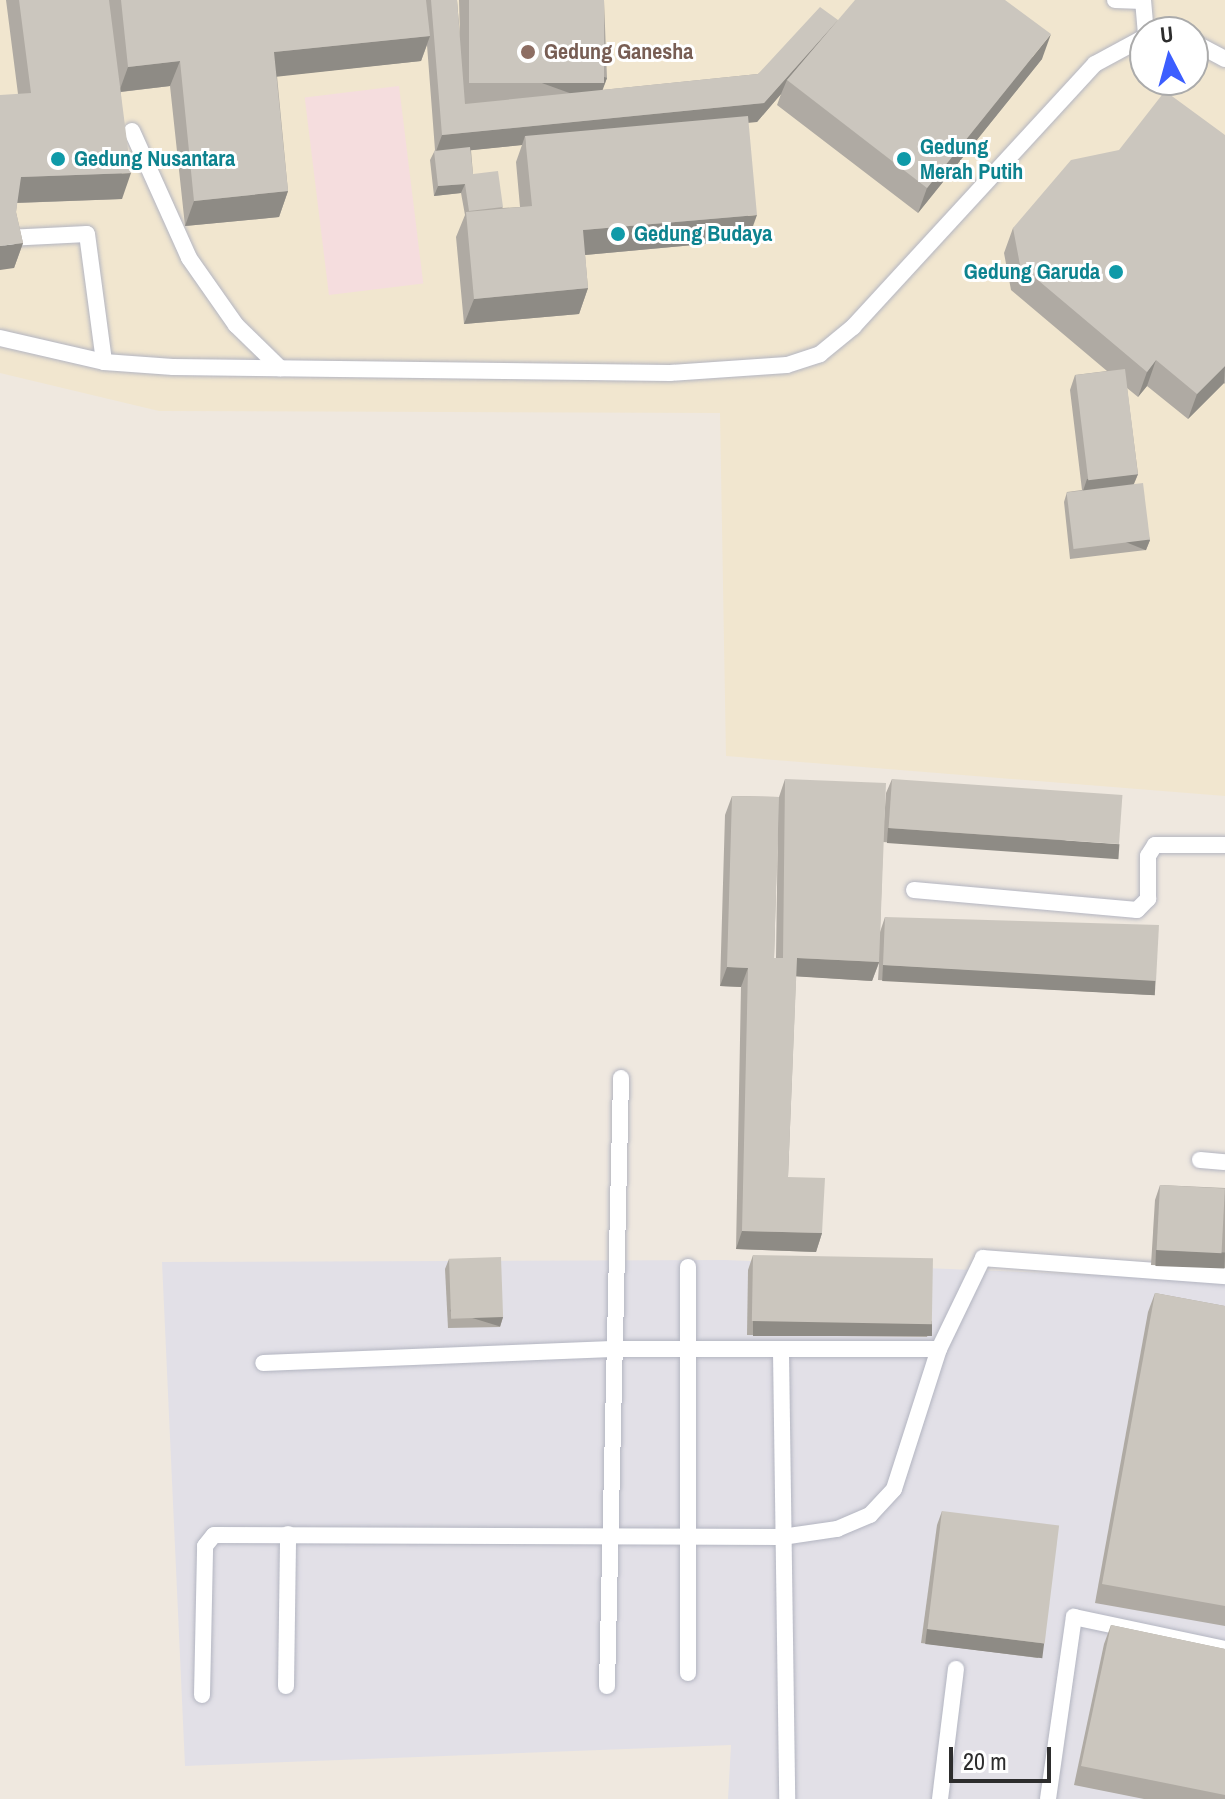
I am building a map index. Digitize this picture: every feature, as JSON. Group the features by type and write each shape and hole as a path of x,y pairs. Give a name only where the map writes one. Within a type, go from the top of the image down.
{"lane":[{"path":"1115,0 1143,0"},
{"path":"0,338 104,362 280,368 719,372 820,354 888,295 1095,64 1129,44"},
{"path":"132,131 189,258 236,325 280,368"},
{"path":"7,238 87,234 104,362"},
{"path":"914,890 1137,910 1148,899 1148,856 1155,845 1225,845"},
{"path":"607,1686 612,1349 621,1078"},
{"path":"1200,1160 1225,1162"},
{"path":"202,1695 205,1546 226,1530 288,1534 782,1537 848,1525 870,1515 894,1489 939,1349 983,1258 1225,1276"},
{"path":"688,1267 688,1673"},
{"path":"263,1363 612,1349 781,1352 939,1349"},
{"path":"781,1352 787,1799"},
{"path":"286,1686 288,1534"},
{"path":"1048,1799 1074,1617 1225,1649"},
{"path":"940,1799 956,1669"}],"shaded area":[{"path":"0,0 1225,0 1225,796 726,756 720,413 159,411 0,373"},
{"path":"399,86 423,284 329,295 305,98"},
{"path":"725,1260 1225,1280 1225,1799 728,1799 731,1745 185,1766 162,1262"}],"building":[{"name":"Gedung Nusantara","path":"19,0 109,0 131,173 21,177 16,212 23,243 0,246 0,95 31,93"},
{"path":"121,0 426,0 430,36 274,52 288,191 194,201 180,61 128,67"},
{"path":"431,0 457,0 465,104 758,74 820,7 838,20 764,103 442,135"},
{"name":"Gedung Ganesha","path":"469,0 604,0 604,83 469,83"},
{"name":"Gedung Merah Putih","path":"855,0 1005,0 1051,34 927,188 787,80"},
{"name":"Gedung Garuda","path":"1161,96 1172,96 1225,135 1225,366 1197,394 1156,360 1147,372 1020,265 1013,228 1071,160 1119,150"},
{"name":"Gedung Budaya","path":"748,116 757,215 583,230 588,288 474,299 466,212 532,206 525,136"},
{"path":"470,147 473,174 498,171 503,207 469,211 465,184 438,186 434,151"},
{"path":"1125,369 1138,474 1088,480 1075,375"},
{"path":"1143,483 1150,540 1074,549 1067,492"},
{"path":"785,779 886,783 879,962 797,958 788,1177 825,1178 822,1233 742,1231 748,968 727,967 732,796 779,797 774,958 783,958"},
{"path":"892,779 1122,795 1119,844 889,828"},
{"path":"885,917 1159,925 1156,981 883,965"},
{"path":"1160,1185 1225,1188 1222,1253 1157,1250"},
{"path":"753,1255 933,1258 932,1324 752,1321"},
{"path":"501,1257 503,1317 451,1319 449,1259"},
{"path":"1155,1293 1225,1306 1225,1606 1102,1584"},
{"path":"942,1511 1059,1525 1045,1643 927,1629"},
{"path":"1111,1625 1225,1649 1225,1795 1081,1766"}],"place":[{"name":"Gedung Ganesha","path":"528,52"},
{"name":"Gedung Nusantara","path":"58,159"},
{"name":"Gedung Merah Putih","path":"904,159"},
{"name":"Gedung Budaya","path":"618,234"},
{"name":"Gedung Garuda","path":"1116,272"}]}
